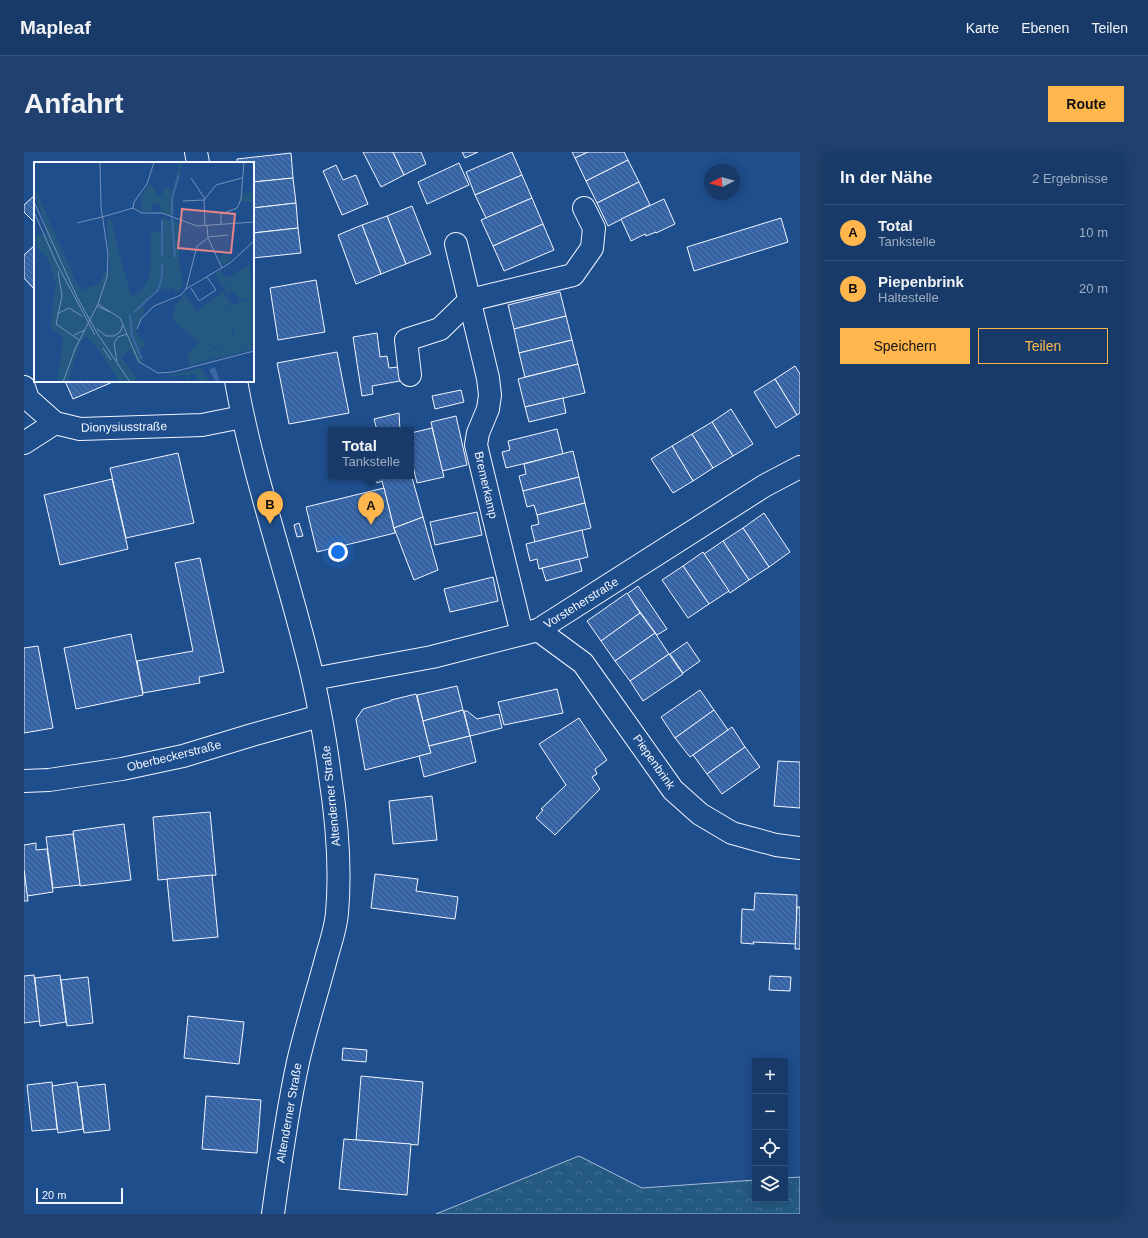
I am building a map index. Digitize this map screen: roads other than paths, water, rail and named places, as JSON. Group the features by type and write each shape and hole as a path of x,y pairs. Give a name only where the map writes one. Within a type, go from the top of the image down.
{"street":[{"path":"196,152 198,162"},
{"path":"410,375 406,340 440,329 470,300 573,275 592,248 594,228 584,208"},
{"name":"Bremerkamp","path":"456,244 488,378 490,395 488,409 478,433 476,445 530,632"},
{"name":"Altenderner Straße","path":"236,382 242,417 313,678 335,807 338,876 337,915 298,1062 273,1214"},
{"name":"Dionysiusstraße","path":"24,387 28,399 55,423 80,429 194,426 242,417"},
{"path":"24,443 55,423"},
{"name":"Vorsteherstraße","path":"313,678 432,656 530,632 764,486 800,467"},
{"name":"Piepenbrink","path":"530,632 583,663 673,790 700,814 732,833 776,845 800,848"},
{"name":"Oberbeckerstraße","path":"24,781 49,780 122,769 183,756 320,716"}],"place":[{"name":"Piepenbrink","path":"270,524"},
{"name":"Total","path":"371,525"}]}
